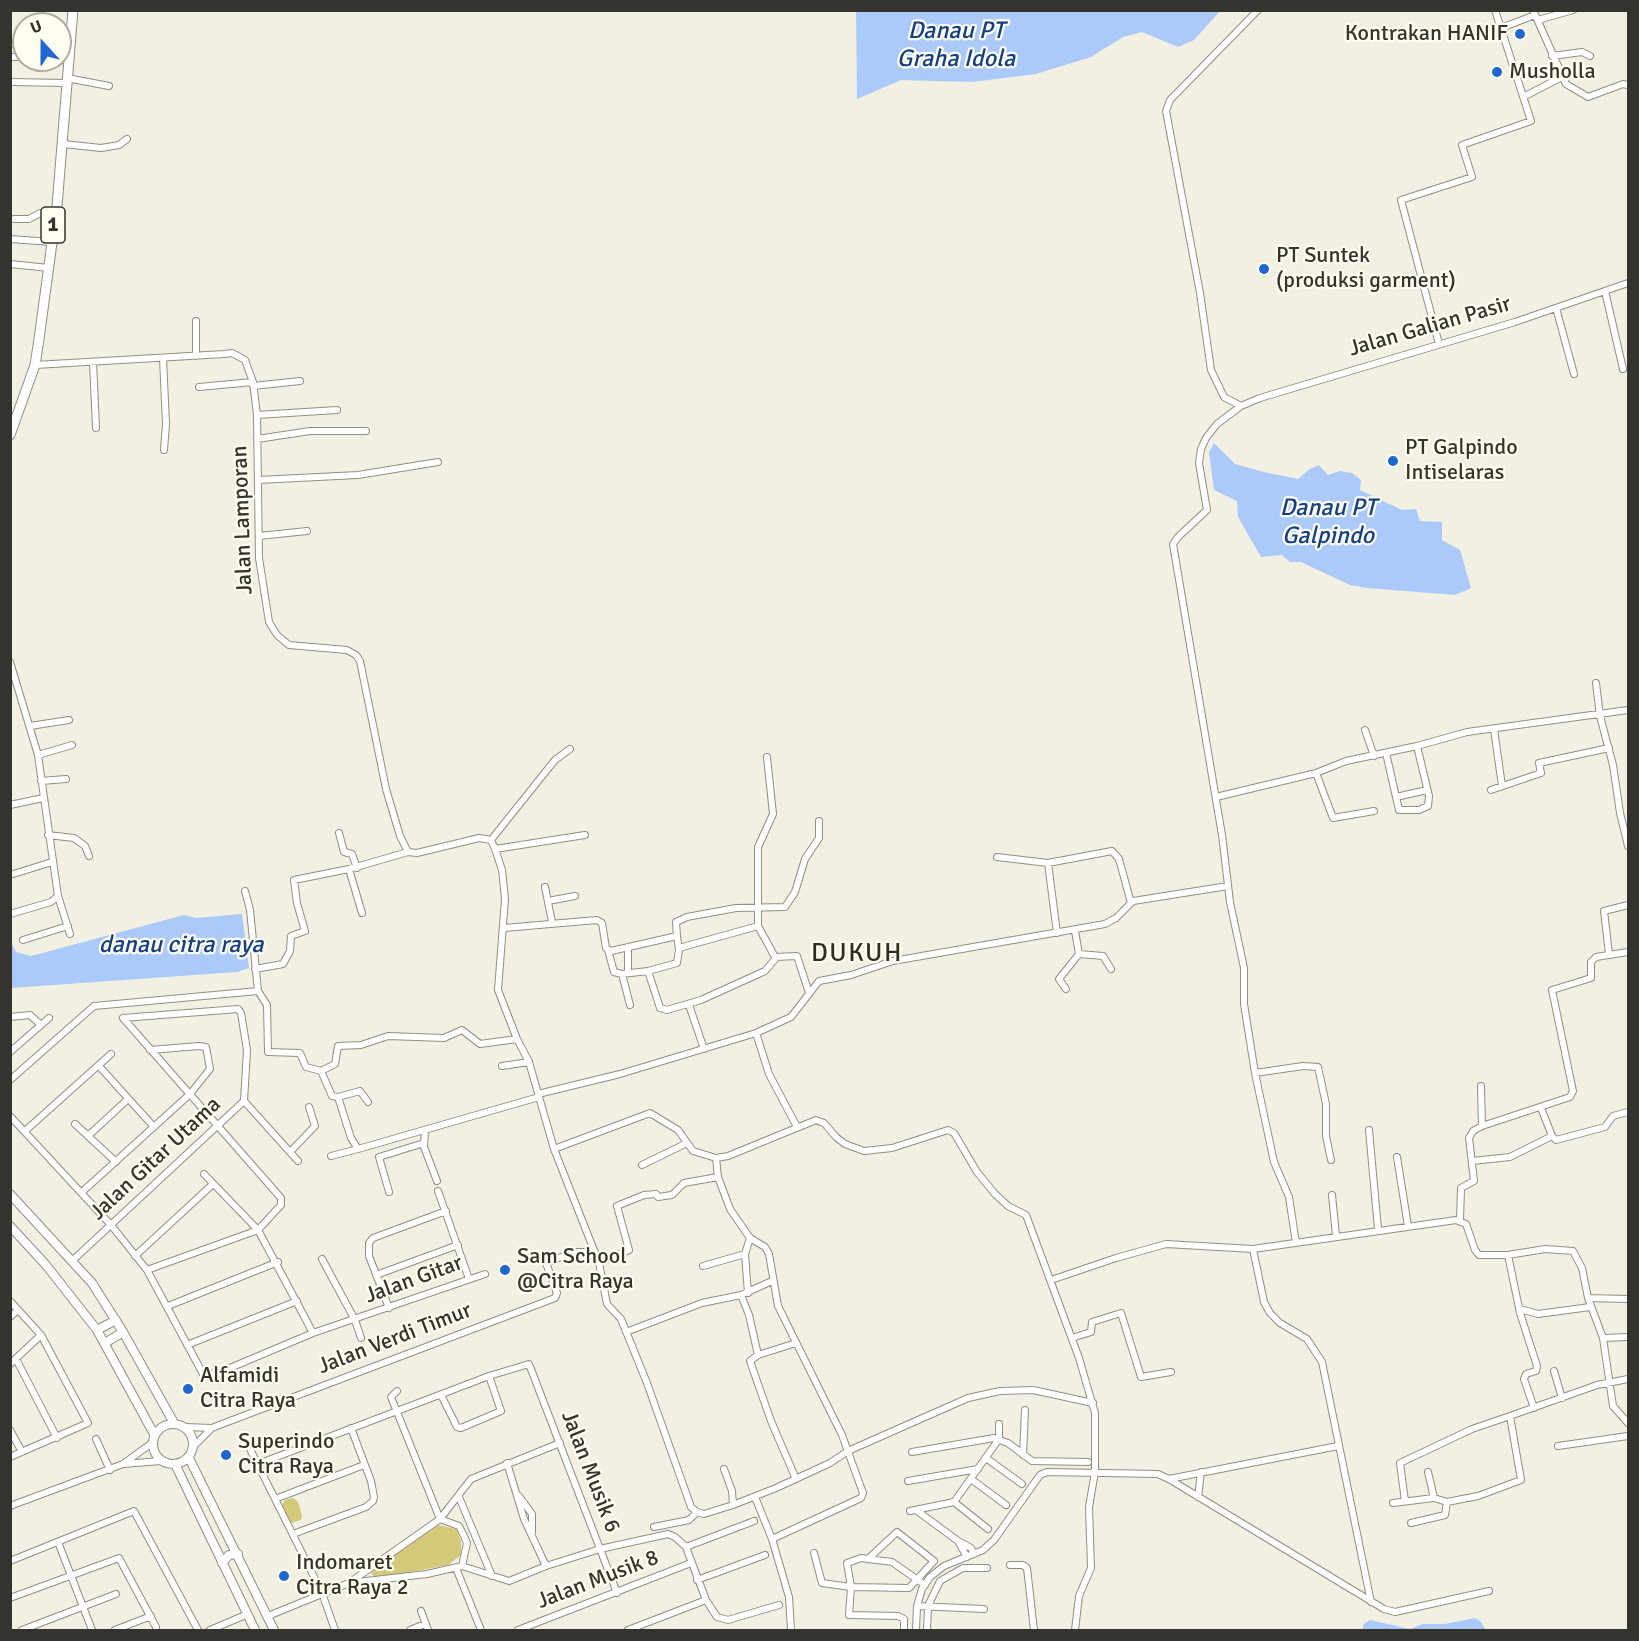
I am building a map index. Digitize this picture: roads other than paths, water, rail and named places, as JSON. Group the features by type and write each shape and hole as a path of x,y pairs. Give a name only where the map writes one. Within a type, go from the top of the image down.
{"highway":[{"name":"1","path":"72,27 73,10"},
{"name":"1","path":"10,435 35,364 63,144 66,72"}],"main road":[{"path":"10,1194 92,1283 116,1320 174,1423 185,1427 190,1433 194,1446 189,1458 175,1464 161,1461 153,1449 153,1438 97,1330 46,1265 10,1226"},
{"path":"97,1330 116,1320"},
{"path":"105,1343 123,1332"},
{"path":"153,1438 159,1429 174,1423"},
{"path":"189,1458 274,1630"},
{"path":"175,1464 255,1630"},
{"path":"222,1563 229,1555 238,1554"}],"street":[{"path":"1241,406 1224,398 1211,370 1200,293 1166,111 1170,99 1258,10"},
{"path":"1439,344 1401,200 1472,177 1462,145 1531,121 1495,10"},
{"path":"1501,28 1535,15 1573,10"},
{"path":"1535,15 1562,77 1574,90 1588,97 1623,84 1629,85"},
{"path":"1552,56 1582,52 1590,56"},
{"path":"1523,97 1562,77"},
{"path":"10,82 67,80 109,86"},
{"path":"63,144 101,148 119,145 127,138"},
{"path":"14,219 29,219 40,213 55,216"},
{"path":"10,239 52,243"},
{"path":"10,264 49,268"},
{"name":"Jalan Galian Pasir","path":"1216,797 1173,544 1207,510 1199,462 1206,438 1217,424 1241,406 1336,373 1439,344 1629,283"},
{"path":"1605,291 1623,369"},
{"path":"1556,308 1574,375"},
{"path":"196,321 196,356"},
{"name":"Jalan Lamporan","path":"35,364 237,355 249,366 257,415 259,536 264,603 269,622 277,635 289,645 346,650 356,655 360,661 386,789 400,836 408,852"},
{"path":"163,358 166,423 164,450"},
{"path":"93,362 96,428"},
{"path":"199,387 300,381"},
{"path":"257,415 337,410"},
{"path":"257,439 310,431 366,431"},
{"path":"258,480 358,475 438,462"},
{"path":"259,536 307,531"},
{"path":"10,662 38,755 58,896 70,934"},
{"path":"1596,683 1600,716 1609,748 1629,846"},
{"path":"1296,1244 1289,1197 1274,1162 1255,1073 1244,1004 1244,968 1228,885 1216,797 1316,773 1346,761 1417,746 1467,732 1600,716 1629,710"},
{"path":"30,726 69,720"},
{"path":"1494,729 1502,786"},
{"path":"1365,730 1374,756"},
{"path":"38,755 72,745"},
{"path":"1386,753 1399,810 1424,809 1429,801 1417,746"},
{"path":"1491,790 1541,773 1539,763 1609,748"},
{"path":"490,840 555,760 570,749"},
{"path":"767,757 773,814 758,847 757,907 758,926 776,958"},
{"path":"1316,773 1333,818 1374,811"},
{"path":"41,781 66,779"},
{"path":"1396,797 1427,790"},
{"path":"10,805 43,798"},
{"path":"504,928 552,922 600,921 612,969 625,974 675,965 679,948 675,927 678,920 728,909 781,908 789,904 805,859 819,838 819,821"},
{"path":"339,833 344,852 352,854 357,867"},
{"path":"48,835 74,838 85,846 89,856"},
{"path":"495,849 585,835"},
{"path":"255,968 283,964 290,951 291,936 305,931 297,903 294,880 349,869 408,852 417,853 479,838 490,840"},
{"path":"490,840 502,870 504,928 497,981 517,1039 529,1062 554,1149 599,1263 607,1304 621,1319 651,1393 687,1498 697,1512 704,1514 755,1497 830,1463 848,1451 950,1406 999,1390 1033,1390 1093,1403"},
{"path":"997,857 1048,863 1112,851 1119,860 1131,903"},
{"path":"10,875 52,862"},
{"path":"1048,863 1057,933"},
{"path":"349,869 362,913"},
{"path":"331,1156 756,1034 785,1021 819,981 856,974 893,961 1075,931 1112,921 1131,903 1228,885"},
{"path":"545,887 552,922"},
{"path":"245,891 250,910 258,990 267,1005 268,1052 300,1053 306,1067 321,1071 335,1065 338,1046 361,1045 388,1036 444,1038 462,1030 480,1044 517,1039"},
{"path":"10,914 51,902 58,896"},
{"path":"548,901 575,896"},
{"path":"1609,954 1604,911 1629,905"},
{"path":"23,940 68,926"},
{"path":"679,948 758,926"},
{"path":"1066,989 1059,979 1079,954 1075,931"},
{"path":"608,950 676,936"},
{"path":"628,947 625,974 630,1005"},
{"path":"1627,1419 1613,1406 1603,1338 1590,1306 1582,1268 1573,1251 1533,1250 1508,1255 1476,1253 1468,1229 1460,1220 1461,1188 1474,1181 1469,1138 1473,1131 1482,1126 1566,1100 1572,1091 1552,990 1591,978 1591,960 1609,954 1629,952"},
{"path":"1079,954 1103,956 1111,969"},
{"path":"648,971 660,1008 666,1010 689,1005 765,971 776,958 797,956 809,993"},
{"path":"10,1080 94,1006 258,990"},
{"path":"689,1005 704,1049"},
{"name":"Jalan Gitar Utama","path":"72,1262 244,1101 248,1050 241,1013 233,1008 123,1018 150,1050"},
{"path":"10,1017 30,1015 41,1025"},
{"path":"10,1052 49,1018"},
{"path":"756,1034 769,1074 796,1127"},
{"path":"82,1192 190,1094 210,1069 206,1047 150,1050"},
{"path":"147,1270 258,1230 281,1205 280,1198 150,1050"},
{"path":"25,1131 111,1054"},
{"path":"502,1066 529,1062"},
{"path":"99,1066 154,1127"},
{"path":"1255,1073 1304,1066 1318,1067 1325,1096 1326,1136 1331,1160"},
{"path":"321,1071 329,1093 338,1097 360,1091 368,1102"},
{"path":"1481,1086 1482,1126"},
{"path":"338,1097 351,1138 357,1149"},
{"path":"88,1136 128,1098"},
{"path":"244,1101 298,1161"},
{"path":"291,1151 315,1126 309,1107"},
{"path":"1541,1108 1552,1136 1556,1140 1605,1127 1613,1116 1629,1112"},
{"path":"554,1149 644,1113 655,1115 678,1130 697,1153 716,1158 728,1156 796,1127 821,1120 836,1137 864,1151 892,1148 943,1130 951,1131 977,1172 995,1194 1008,1206 1026,1215 1072,1338 1093,1403 1096,1422 1095,1472 1089,1507 1091,1568 1079,1596 1075,1630"},
{"name":"Jalan Gitar","path":"10,1116 82,1192 147,1270 168,1306 199,1369 208,1375 313,1333 485,1274"},
{"path":"75,1124 116,1162"},
{"path":"424,1130 424,1143 437,1181"},
{"path":"1370,1130 1378,1229"},
{"path":"1472,1161 1510,1157 1552,1136"},
{"path":"389,1192 379,1157 424,1143"},
{"path":"642,1165 687,1143"},
{"path":"1397,1157 1408,1226"},
{"path":"716,1158 718,1177 730,1209 750,1238 765,1247 769,1254 778,1306 848,1451 862,1487 861,1498 772,1539"},
{"path":"204,1174 258,1230 278,1262 313,1333"},
{"path":"599,1263 629,1250 617,1206 644,1195 656,1194 658,1197 672,1195 684,1183 718,1177"},
{"path":"135,1256 213,1184"},
{"path":"438,1191 470,1279"},
{"path":"1332,1195 1336,1236"},
{"path":"389,1308 369,1256 369,1243 373,1238 446,1211"},
{"path":"1051,1280 1166,1244 1253,1249 1296,1244 1378,1229 1460,1220"},
{"path":"750,1238 745,1254 745,1294 758,1355"},
{"path":"376,1275 458,1245"},
{"path":"1253,1249 1264,1302 1270,1313 1280,1323 1307,1339 1322,1362 1371,1602"},
{"name":"Jalan Verdi Timur","path":"185,1427 212,1428 557,1296 546,1263 574,1252 595,1252"},
{"path":"703,1266 745,1254"},
{"path":"1508,1255 1520,1309 1537,1368 1524,1379 1534,1408"},
{"name":"Jalan Gitar","path":"322,1259 355,1320 361,1338"},
{"path":"168,1306 278,1262"},
{"path":"626,1332 702,1303 745,1294 772,1281"},
{"path":"1588,1298 1629,1299"},
{"path":"10,1301 41,1335 89,1426 10,1457"},
{"path":"187,1345 297,1301"},
{"path":"1520,1309 1539,1314 1590,1306"},
{"path":"10,1317 18,1310"},
{"path":"1072,1338 1091,1332 1092,1322 1121,1313 1141,1377 1171,1372"},
{"path":"10,1364 41,1335"},
{"path":"1603,1338 1629,1337"},
{"path":"796,1343 758,1355 750,1361 771,1421 796,1479"},
{"path":"16,1359 57,1438"},
{"name":"Jalan Musik 6","path":"489,1376 529,1364 617,1593"},
{"path":"1554,1371 1562,1398"},
{"path":"258,1464 489,1376 501,1411 461,1428 457,1427 441,1395"},
{"path":"1405,1502 1400,1463 1449,1439 1510,1416 1611,1381 1629,1379"},
{"path":"397,1391 391,1394 440,1519 459,1526 464,1534 467,1543 459,1567 482,1630"},
{"path":"1023,1455 1025,1410"},
{"path":"1393,1503 1434,1498 1447,1502 1478,1496 1521,1480 1510,1416"},
{"path":"970,1555 971,1548 913,1510 954,1502 999,1439 999,1424"},
{"name":"Jalan Verdi Timur","path":"194,1446 212,1428"},
{"path":"293,1534 366,1507 374,1497 351,1428"},
{"path":"10,1430 22,1452"},
{"path":"1558,1446 1629,1436"},
{"path":"10,1506 123,1464 153,1438"},
{"path":"96,1439 110,1470"},
{"path":"912,1452 999,1439 1032,1461 1088,1462"},
{"path":"349,1583 440,1519 471,1479 560,1443"},
{"path":"1168,1479 1338,1446"},
{"path":"250,1449 322,1593 335,1630"},
{"path":"986,1458 1022,1484"},
{"path":"123,1464 161,1461"},
{"path":"507,1463 524,1519 546,1566"},
{"path":"275,1499 364,1465"},
{"path":"724,1469 732,1491 733,1505"},
{"path":"908,1481 978,1469"},
{"path":"916,1630 917,1606 925,1585 944,1566 983,1550 994,1540 1040,1475 1056,1470 1158,1474 1384,1609 1395,1612 1489,1592"},
{"path":"1198,1497 1201,1472"},
{"path":"1428,1472 1434,1498"},
{"path":"971,1479 1006,1506"},
{"path":"459,1497 492,1576"},
{"path":"755,1497 772,1539 789,1597 790,1630"},
{"path":"954,1502 988,1529"},
{"path":"1411,1523 1445,1515 1447,1502"},
{"path":"10,1561 134,1511 198,1630"},
{"path":"654,1527 689,1520 697,1512"},
{"path":"686,1547 754,1521"},
{"path":"814,1553 822,1583 851,1587 909,1588 933,1564 933,1558 897,1532 868,1559"},
{"path":"268,1616 349,1583 459,1567 509,1581 546,1566 600,1549 668,1534 686,1547 697,1580 717,1617 728,1620 779,1605"},
{"path":"57,1542 92,1630"},
{"path":"697,1580 765,1554"},
{"path":"10,1598 116,1558 122,1559 156,1627"},
{"path":"904,1630 904,1619 898,1616 849,1615 851,1587 847,1563 868,1559 892,1562 925,1585"},
{"name":"Jalan Musik 8","path":"518,1630 691,1563"},
{"path":"1010,1565 1023,1565 1027,1568 1034,1630"},
{"path":"927,1630 928,1606 940,1581 963,1568 987,1568"},
{"path":"22,1630 117,1594"},
{"path":"627,1630 706,1600"},
{"path":"917,1606 984,1609"},
{"path":"410,1630 427,1627 421,1611"},
{"path":"210,1630 248,1614"},
{"path":"115,1630 151,1616"}],"water":[{"name":"Danau PT Graha Idola","path":"856,10 1220,11 1194,40 1178,47 1142,32 1123,37 1091,57 1036,74 972,82 901,80 857,99"},
{"name":"Danau PT Galpindo","path":"1214,443 1235,464 1264,472 1298,479 1319,465 1328,475 1340,471 1352,473 1361,480 1360,490 1402,510 1416,509 1420,521 1442,522 1442,540 1460,550 1471,588 1455,595 1367,588 1350,585 1301,562 1290,562 1282,555 1261,557 1238,517 1237,501 1214,490 1209,452"},
{"name":"danau citra raya","path":"242,914 249,968 237,972 11,988 11,942 16,952 31,956 184,915 196,918"},
{"path":"1475,1618 1486,1630 1362,1630 1364,1624 1370,1620 1410,1629 1423,1624 1445,1624"}],"place":[{"name":"Kontrakan HANIF","path":"1520,34"},
{"name":"Musholla","path":"1497,72"},
{"name":"PT Suntek (produksi garment)","path":"1264,269"},
{"name":"PT Galpindo Intiselaras","path":"1393,461"},
{"name":"Sam School @Citra Raya","path":"505,1270"},
{"name":"Alfamidi Citra Raya","path":"188,1389"},
{"name":"Superindo Citra Raya","path":"226,1455"},
{"name":"Indomaret Citra Raya 2","path":"284,1576"}],"district":[{"name":"DUKUH","path":"857,954"}]}
